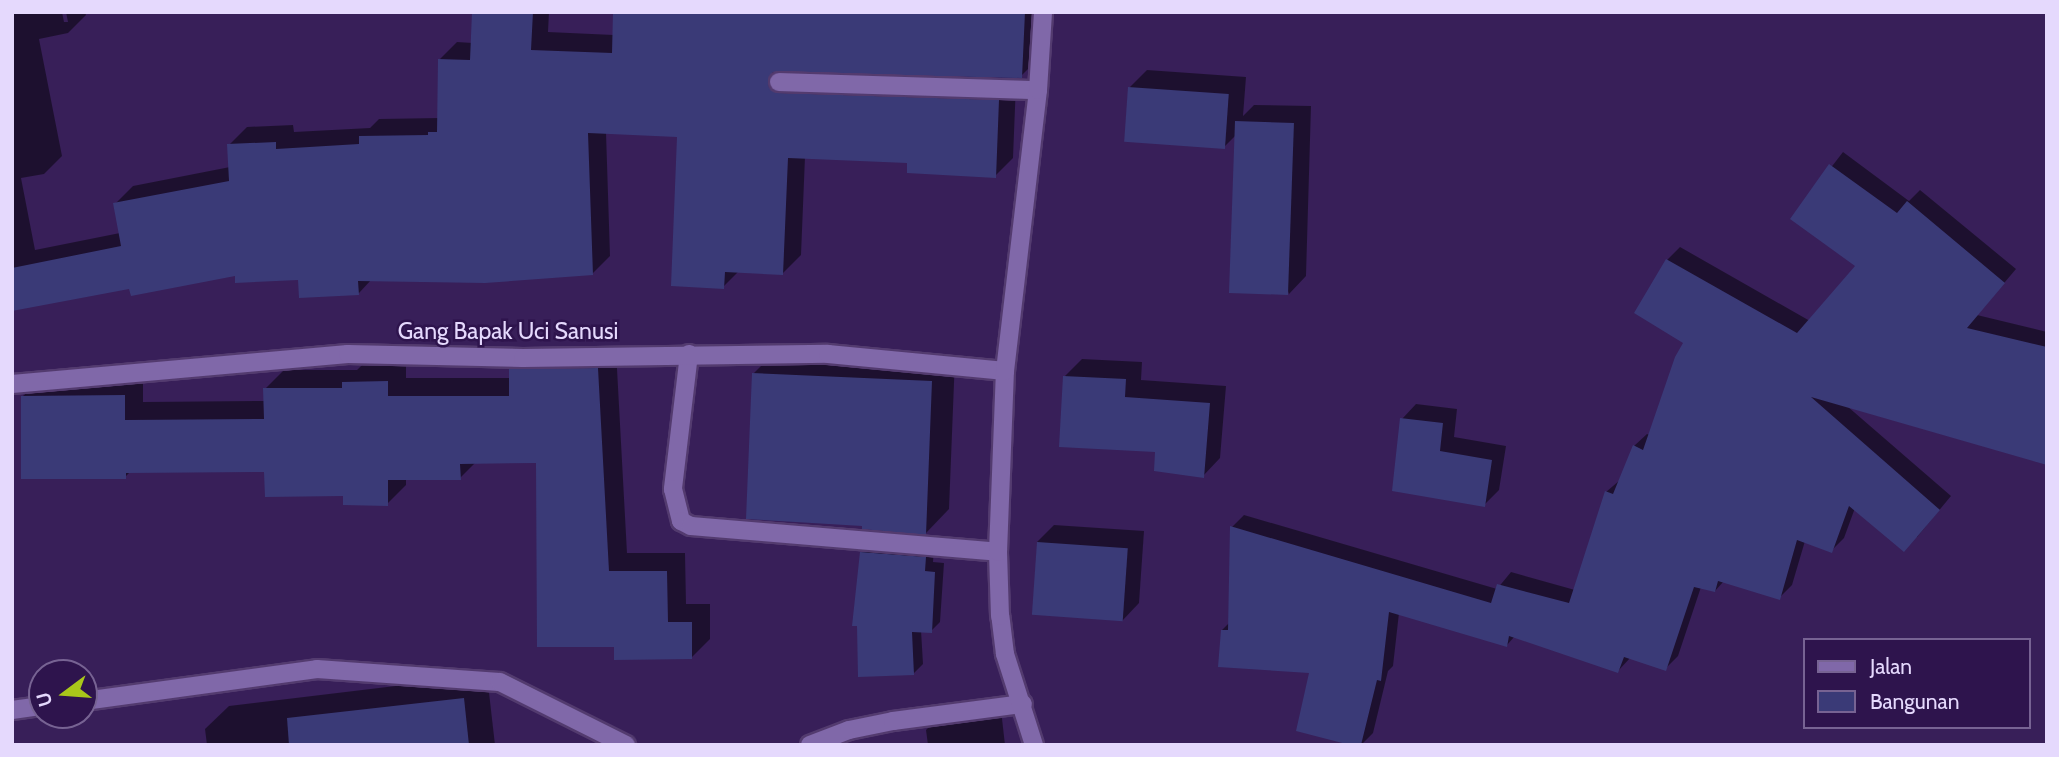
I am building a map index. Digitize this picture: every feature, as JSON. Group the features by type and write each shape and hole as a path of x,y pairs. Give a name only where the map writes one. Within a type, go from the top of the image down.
{"street":[{"path":"1034,745 1005,654 1000,616 998,552 1005,371 1038,90 1044,12"},
{"path":"779,82 1038,90"},
{"name":"Gang Bapak Uci Sanusi","path":"12,384 348,354 523,358 828,354 1005,371"},
{"path":"689,354 673,489 681,521 691,526 998,552"},
{"path":"98,699 317,669 500,682 626,745"},
{"path":"810,745 849,730 892,721 1023,704"}],"building":[{"path":"472,12 533,12 531,50 612,53 613,12 1025,12 1022,78 773,72 768,81 769,87 779,93 999,100 996,178 907,173 907,163 788,158 783,275 725,272 724,289 671,286 677,137 588,133 593,275 485,283 358,281 359,295 299,298 298,280 235,283 235,276 131,296 129,289 12,311 12,268 121,246 113,203 229,181 227,144 276,142 276,149 359,144 359,136 428,135 428,132 437,132 438,59 470,60"},
{"path":"1128,87 1229,94 1225,149 1124,142"},
{"path":"1235,121 1294,123 1288,295 1229,293"},
{"path":"1829,164 1897,213 1907,201 2005,283 1967,328 2047,347 2047,465 1811,397 1940,510 1904,552 1849,506 1832,553 1797,540 1780,600 1718,581 1715,592 1694,587 1666,671 1624,657 1618,673 1509,636 1507,647 1389,612 1381,681 1377,680 1361,745 1350,745 1296,731 1309,673 1218,667 1221,630 1228,630 1230,526 1491,603 1497,584 1569,603 1605,491 1613,494 1633,445 1643,450 1675,357 1683,343 1634,313 1666,259 1797,333 1855,266 1790,219"},
{"path":"598,368 609,571 667,571 668,622 692,622 692,659 614,660 614,647 537,647 536,463 460,464 461,480 388,480 388,506 343,505 343,496 265,497 264,472 126,473 126,479 21,479 21,396 125,395 125,420 264,419 263,388 342,388 342,382 388,381 388,396 509,396 509,369"},
{"path":"752,373 932,381 926,535 862,529 862,526 746,519"},
{"path":"1063,376 1126,379 1125,397 1210,403 1204,478 1154,471 1155,452 1059,447"},
{"path":"1400,418 1443,423 1440,451 1492,460 1485,507 1392,491"},
{"path":"1037,542 1128,548 1123,621 1032,615"},
{"path":"860,552 926,557 925,571 935,572 932,633 912,632 914,675 858,677 857,626 852,626"},
{"path":"464,698 469,745 289,745 287,718"}]}
